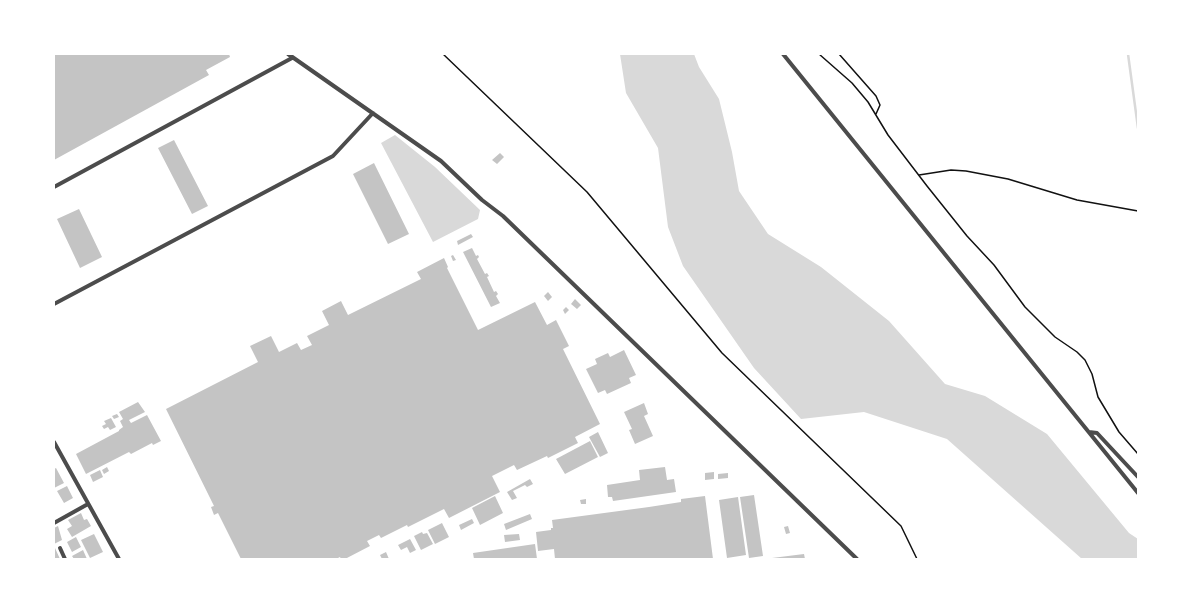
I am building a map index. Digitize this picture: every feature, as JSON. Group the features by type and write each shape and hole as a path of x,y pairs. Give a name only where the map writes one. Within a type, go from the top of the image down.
{"street":[{"path":"288,54 441,161 482,200 503,216 857,559"},
{"path":"783,54 1138,494"},
{"path":"54,187 292,58"},
{"path":"54,304 333,156 373,113"},
{"path":"1089,432 1097,433 1138,477"},
{"path":"54,442 117,559"},
{"path":"54,522 88,504"},
{"path":"60,548 65,559"}],"path":[{"path":"443,54 586,192 722,353 901,526 917,559"},
{"path":"819,54 852,83 876,114 888,135 967,236 994,265 1025,307 1055,338 1077,352 1085,360 1092,374 1098,397 1122,437 1138,454"},
{"path":"839,54 876,96 880,106 876,114"},
{"path":"919,175 951,170 966,171 1008,179 1077,200 1138,210"}],"shaded area":[{"path":"620,54 694,54 699,67 719,99 732,152 739,191 768,234 821,267 889,321 945,384 985,396 1047,434 1129,533 1138,539 1138,559 1082,559 947,439 864,412 801,419 754,368 683,266 668,227 658,148 626,93"},
{"path":"395,135 435,167 480,210 478,219 433,242 381,143"}],"building":[{"path":"54,54 229,54 230,57 206,70 209,75 54,160"},
{"path":"174,140 208,206 192,214 158,148"},
{"path":"500,153 504,157 497,164 492,160"},
{"path":"374,163 409,234 388,244 353,174"},
{"path":"79,209 102,257 80,268 57,219"},
{"path":"471,234 473,237 458,245 457,241"},
{"path":"472,248 476,256 478,255 479,257 477,259 485,274 487,273 489,276 487,277 494,292 496,291 498,294 496,296 500,303 491,307 463,252"},
{"path":"453,255 456,260 453,261 451,256"},
{"path":"444,258 448,267 447,268 478,330 535,302 547,325 556,320 569,346 563,349 600,424 575,437 578,443 548,458 547,456 517,470 514,465 492,476 500,492 449,518 444,509 408,527 407,525 381,538 379,535 367,541 370,546 345,559 341,559 340,557 336,559 241,559 218,513 214,515 211,507 214,506 166,409 258,362 250,346 271,336 279,352 297,343 301,350 312,345 307,336 329,325 322,311 341,301 348,315 421,279 417,272"},
{"path":"548,292 552,297 548,301 544,296"},
{"path":"575,299 581,305 577,309 571,304"},
{"path":"566,307 569,310 565,314 563,310"},
{"path":"624,350 636,375 629,378 631,383 607,394 605,390 598,393 586,369 597,364 595,359 608,353 610,357"},
{"path":"138,402 145,412 129,420 131,423 147,415 161,441 153,445 152,443 131,454 129,452 86,474 76,454 119,431 123,427 120,421 123,419 119,412"},
{"path":"644,403 648,414 644,416 653,436 635,444 629,430 632,429 624,412"},
{"path":"117,414 119,417 114,419 112,416"},
{"path":"111,418 116,427 110,430 108,427 104,429 102,426 106,424 104,421"},
{"path":"598,432 608,453 600,457 589,437"},
{"path":"590,441 598,457 565,474 556,459"},
{"path":"107,467 109,471 104,474 102,470"},
{"path":"665,467 667,480 674,479 676,492 613,501 612,497 608,497 607,485 640,480 639,470"},
{"path":"56,468 64,483 54,488 54,469"},
{"path":"100,470 103,477 93,482 90,475"},
{"path":"714,472 714,479 705,480 705,473"},
{"path":"728,473 728,478 718,479 718,474"},
{"path":"530,479 533,484 527,487 525,485 513,491 517,498 512,500 507,492"},
{"path":"67,486 73,498 64,503 57,491"},
{"path":"754,495 763,556 749,558 740,497"},
{"path":"495,496 503,513 480,525 472,508"},
{"path":"705,496 713,559 555,559 554,549 538,551 536,532 551,530 551,528 553,528 552,520 681,502 681,499"},
{"path":"738,497 746,555 727,558 719,500"},
{"path":"586,499 586,504 581,504 580,500"},
{"path":"81,513 84,520 87,519 91,526 72,537 67,529 72,526 68,520"},
{"path":"530,514 532,519 506,530 504,524"},
{"path":"472,519 474,523 461,530 459,525"},
{"path":"442,523 449,537 435,544 428,530"},
{"path":"58,526 62,540 54,544 54,528"},
{"path":"788,526 790,533 786,534 784,527"},
{"path":"422,532 423,534 427,533 433,544 421,550 414,536"},
{"path":"94,534 103,552 90,558 81,540"},
{"path":"519,534 520,540 505,542 504,535"},
{"path":"76,537 81,547 72,552 67,542"},
{"path":"410,539 416,550 410,553 407,547 401,550 398,545"},
{"path":"535,544 537,559 474,559 473,553"},
{"path":"55,548 60,559 54,559"},
{"path":"83,550 87,559 74,559 72,556"},
{"path":"386,552 389,559 382,559 380,555"},
{"path":"804,554 805,559 772,559 772,558"}],"waterway":[{"path":"1128,54 1138,128"}]}
